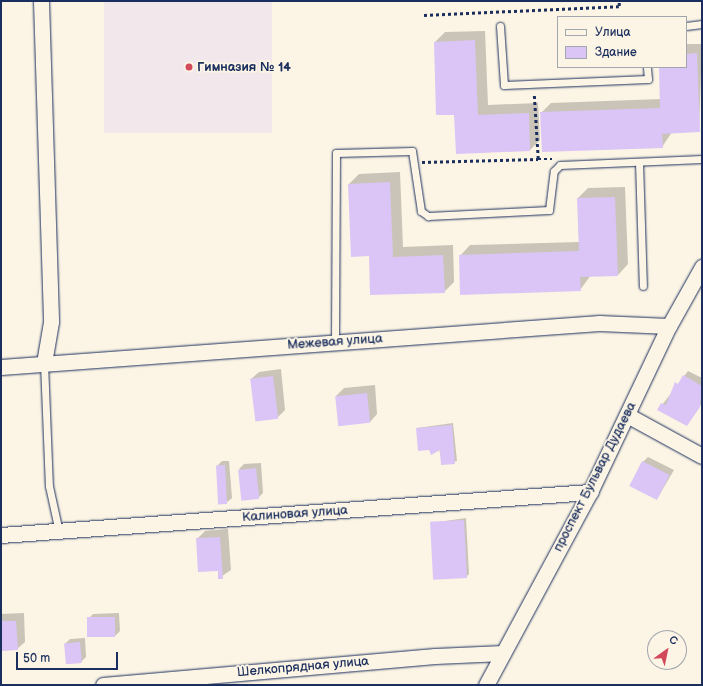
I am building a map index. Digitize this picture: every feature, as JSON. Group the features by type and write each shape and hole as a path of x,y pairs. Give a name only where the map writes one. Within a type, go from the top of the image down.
{"street":[{"path":"41,1 51,322 44,363"},
{"name":"проспект Бульвар Дудаева","path":"486,685 590,492 669,326 702,267"},
{"name":"Межевая улица","path":"1,367 598,323 669,326"},
{"path":"627,415 702,456"},
{"name":"Калиновая улица","path":"1,536 590,492"},
{"name":"Шелкопрядная улица","path":"103,685 435,656 503,654"}],"lane":[{"path":"687,26 702,24"},
{"path":"500,26 504,85 648,79 648,68"},
{"path":"335,342 334,155 410,150 415,153 421,211 428,216 546,211 552,205 557,166 702,159"},
{"path":"638,162 644,286"},
{"path":"44,363 49,486 59,532"}],"path":[{"path":"424,15 619,6 619,1"},
{"path":"416,162 538,159 534,84"}],"shaded area":[{"name":"Гимназия № 14","path":"104,1 272,1 272,133 104,133"}],"building":[{"path":"475,40 478,115 529,113 530,151 456,154 454,115 436,115 434,42"},
{"path":"697,53 700,132 662,134 663,148 542,152 540,112 660,108 659,68 687,68 687,54"},
{"path":"390,182 393,257 443,255 445,293 370,295 369,256 351,257 348,184"},
{"path":"615,197 618,276 580,277 581,291 460,295 459,255 579,251 577,198"},
{"path":"683,375 702,386 700,407 687,426 657,410 661,403 666,405 675,382 678,384"},
{"path":"273,376 278,419 255,421 250,379"},
{"path":"367,393 370,423 338,426 335,396"},
{"path":"452,425 455,464 441,465 440,450 431,455 429,450 418,451 416,428"},
{"path":"642,461 670,475 657,500 629,486"},
{"path":"216,465 225,465 227,504 218,504"},
{"path":"256,468 259,499 241,501 238,470"},
{"path":"464,520 467,578 433,580 430,522"},
{"path":"220,537 223,579 218,579 218,571 198,572 196,538"},
{"path":"87,617 115,617 115,637 87,637"},
{"path":"1,621 16,621 18,650 1,651"},
{"path":"80,642 82,663 66,664 64,643"}],"place":[{"name":"Гимназия № 14","path":"189,67"}]}
